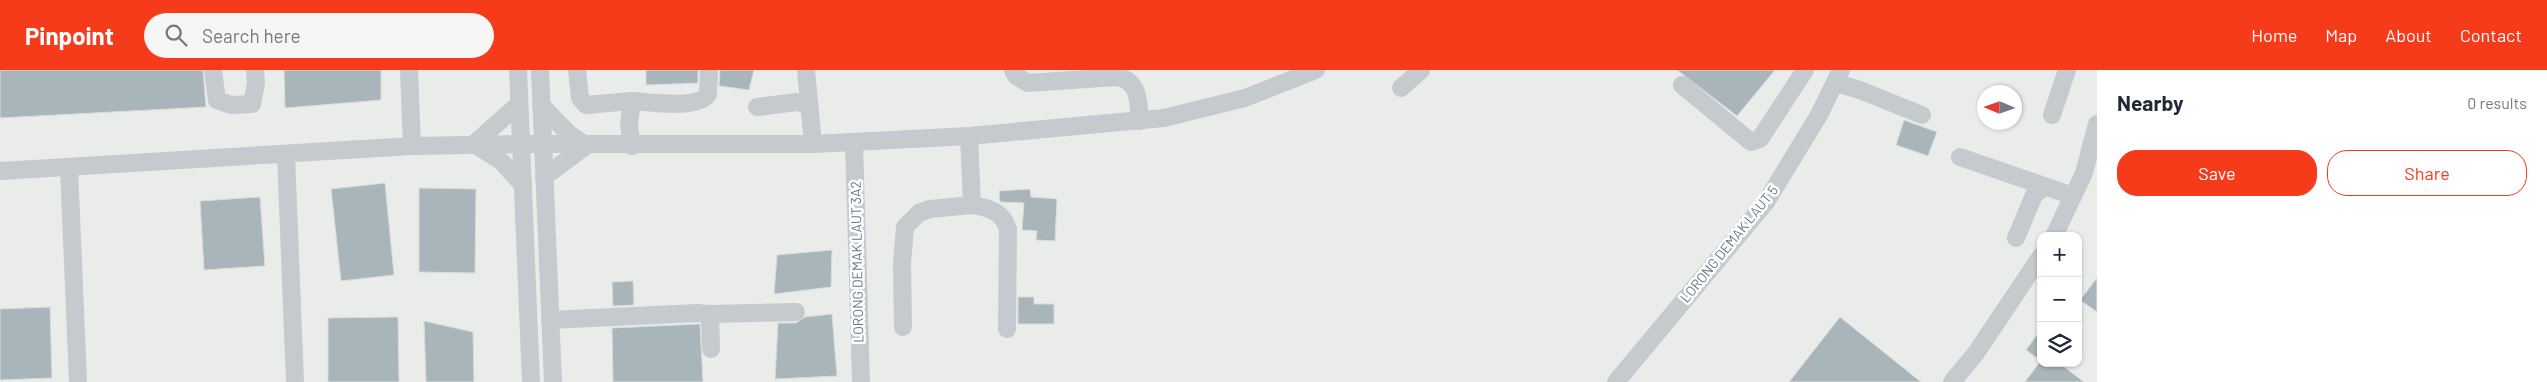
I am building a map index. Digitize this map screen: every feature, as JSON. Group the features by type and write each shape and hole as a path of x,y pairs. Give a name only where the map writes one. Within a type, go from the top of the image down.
{"street":[{"path":"213,70 217,100 231,105 252,104 256,83 255,70"},
{"path":"409,70 412,146"},
{"path":"518,70 530,382"},
{"path":"540,70 553,382"},
{"path":"577,70 580,98 586,105 632,101 673,104 701,101 708,94 709,70"},
{"path":"806,70 813,144"},
{"path":"1014,70 1016,76 1028,83 1116,77 1131,82 1137,91 1140,121"},
{"path":"1400,88 1421,70"},
{"path":"1682,85 1751,142 1760,139 1805,70"},
{"path":"2052,115 2068,70"},
{"path":"0,171 412,146 474,144 632,146 813,144 969,136 1164,118 1245,98 1308,72"},
{"path":"1839,77 1860,90 1922,115"},
{"name":"LORONG DEMAK LAUT 5","path":"1616,382 1766,202 1839,77"},
{"path":"632,101 629,125 632,146"},
{"path":"757,107 786,103 809,105"},
{"path":"474,144 519,104"},
{"path":"541,105 569,134 587,145"},
{"path":"2056,232 2084,173 2097,124"},
{"path":"969,136 972,205"},
{"name":"LORONG DEMAK LAUT 3A2","path":"854,142 860,382"},
{"path":"474,144 495,156 523,185"},
{"path":"544,177 587,145"},
{"path":"286,154 295,382"},
{"path":"1960,157 2044,187 2052,187 2073,196"},
{"path":"69,168 78,382"},
{"path":"2016,238 2034,194 2044,187"},
{"path":"903,327 902,263 905,227 919,212 930,209 972,205 987,207 1001,214 1008,229 1007,329"},
{"path":"1952,382 1976,352 2037,262"},
{"path":"550,320 697,313 796,312"},
{"path":"710,314 711,348"}],"shaded area":[{"path":"0,70 2097,70 2097,382 0,382"}],"building":[{"path":"0,70 203,70 206,107 0,118"},
{"path":"284,70 381,70 381,100 285,108"},
{"path":"646,70 698,70 698,83 646,85"},
{"path":"720,70 754,70 749,90 719,86"},
{"path":"1677,70 1775,70 1737,116"},
{"path":"1904,120 1937,132 1928,156 1896,145"},
{"path":"385,183 394,275 341,281 331,189"},
{"path":"419,188 476,189 475,273 419,272"},
{"path":"1030,189 1031,197 1057,199 1055,241 1036,240 1037,231 1022,230 1024,203 1000,202 999,191"},
{"path":"260,197 265,266 204,270 200,201"},
{"path":"832,250 831,287 774,294 777,255"},
{"path":"2097,278 2097,312 2082,301 2082,297"},
{"path":"633,281 634,305 613,306 612,282"},
{"path":"1018,297 1034,297 1034,304 1054,304 1054,324 1018,324"},
{"path":"50,307 52,378 0,380 0,309"},
{"path":"832,314 837,376 775,379 778,323 796,323 805,317"},
{"path":"398,317 399,382 328,382 328,318"},
{"path":"1840,317 1921,382 1789,382"},
{"path":"424,321 473,332 474,382 426,382"},
{"path":"700,324 703,382 613,382 612,328"},
{"path":"2037,335 2037,358 2026,350"},
{"path":"2037,366 2064,367 2084,382 2025,382"}]}
